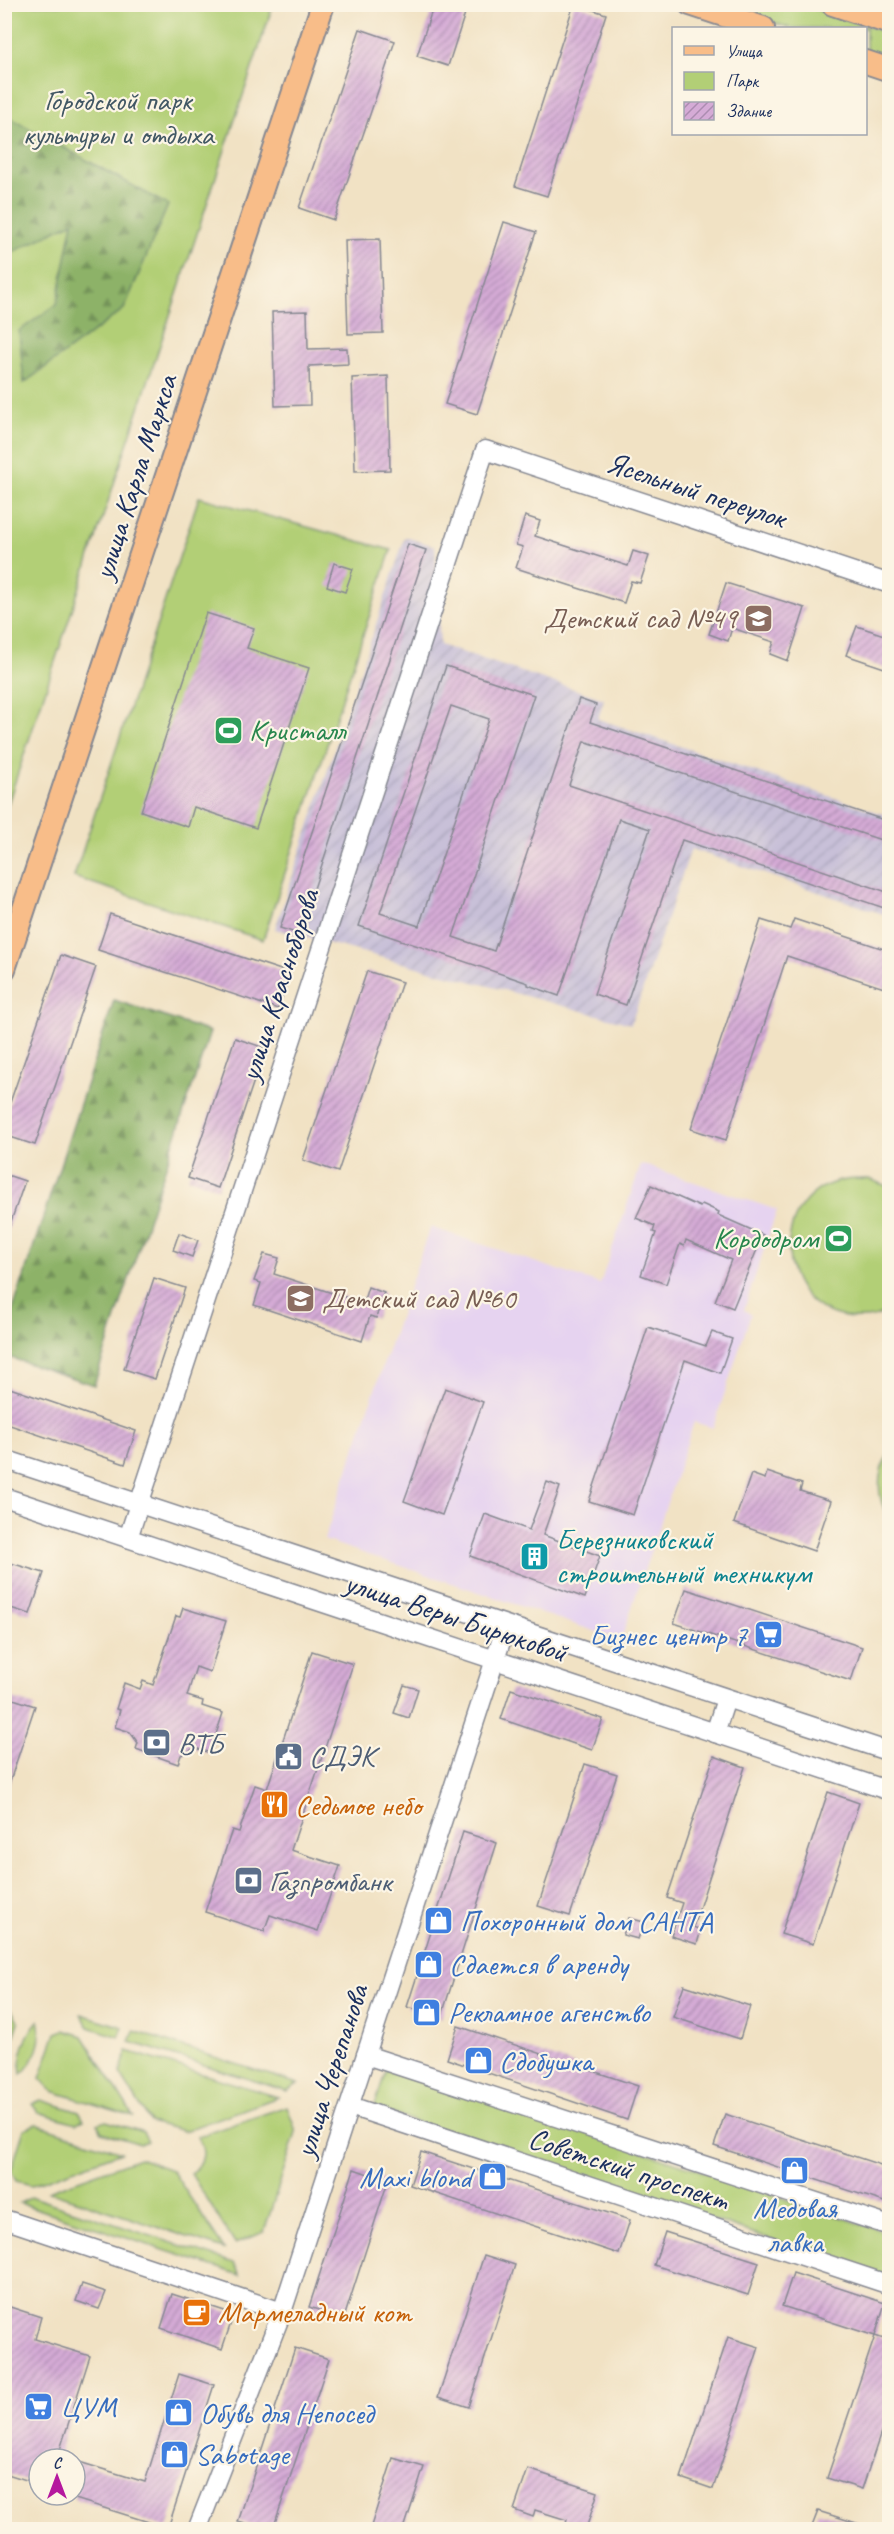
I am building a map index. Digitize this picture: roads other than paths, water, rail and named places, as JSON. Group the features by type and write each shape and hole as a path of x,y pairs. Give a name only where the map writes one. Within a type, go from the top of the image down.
{"main road":[{"name":"улица Карла Маркса","path":"4,969 323,4"},
{"path":"690,4 760,27"},
{"path":"833,4 890,23"},
{"path":"867,62 890,70"}],"street":[{"name":"Ясельный переулок","path":"485,450 890,584"},
{"name":"улица Красноборова","path":"128,1538 485,450"},
{"name":"улица Веры Бирюковой","path":"4,1460 890,1752"},
{"name":"улица Веры Бирюковой","path":"4,1497 890,1791"},
{"name":"улица Черепанова","path":"197,2529 282,2312 507,1626"},
{"path":"715,1733 726,1699"},
{"name":"Советский проспект","path":"366,2055 890,2226"},
{"name":"Советский проспект","path":"350,2106 890,2285"},
{"path":"4,2219 282,2312"}],"place":[{"name":"Детский сад №49","path":"758,618"},
{"name":"Кристалл","path":"228,730"},
{"name":"Кордодром","path":"839,1238"},
{"name":"Детский сад №60","path":"301,1298"},
{"name":"Березниковский строительный техникум","path":"535,1556"},
{"name":"Бизнес центр 7","path":"768,1635"},
{"name":"ВТБ","path":"157,1743"},
{"name":"СДЭК","path":"288,1756"},
{"name":"Седьмое небо","path":"274,1805"},
{"name":"Газпромбанк","path":"248,1881"},
{"name":"Похоронный дом САНТА","path":"439,1921"},
{"name":"Сдается в аренду","path":"428,1964"},
{"name":"Рекламное агенство","path":"427,2012"},
{"name":"Сдобушка","path":"478,2061"},
{"name":"Медовая лавка","path":"795,2171"},
{"name":"Maxi blond","path":"492,2177"},
{"name":"Мармеладный кот","path":"197,2312"},
{"name":"ЦУМ","path":"39,2407"},
{"name":"Обувь для Непосед","path":"179,2413"},
{"name":"Sabotage","path":"174,2454"}],"park label":[{"name":"Городской парк культуры и отдыха","path":"118,117"}]}
